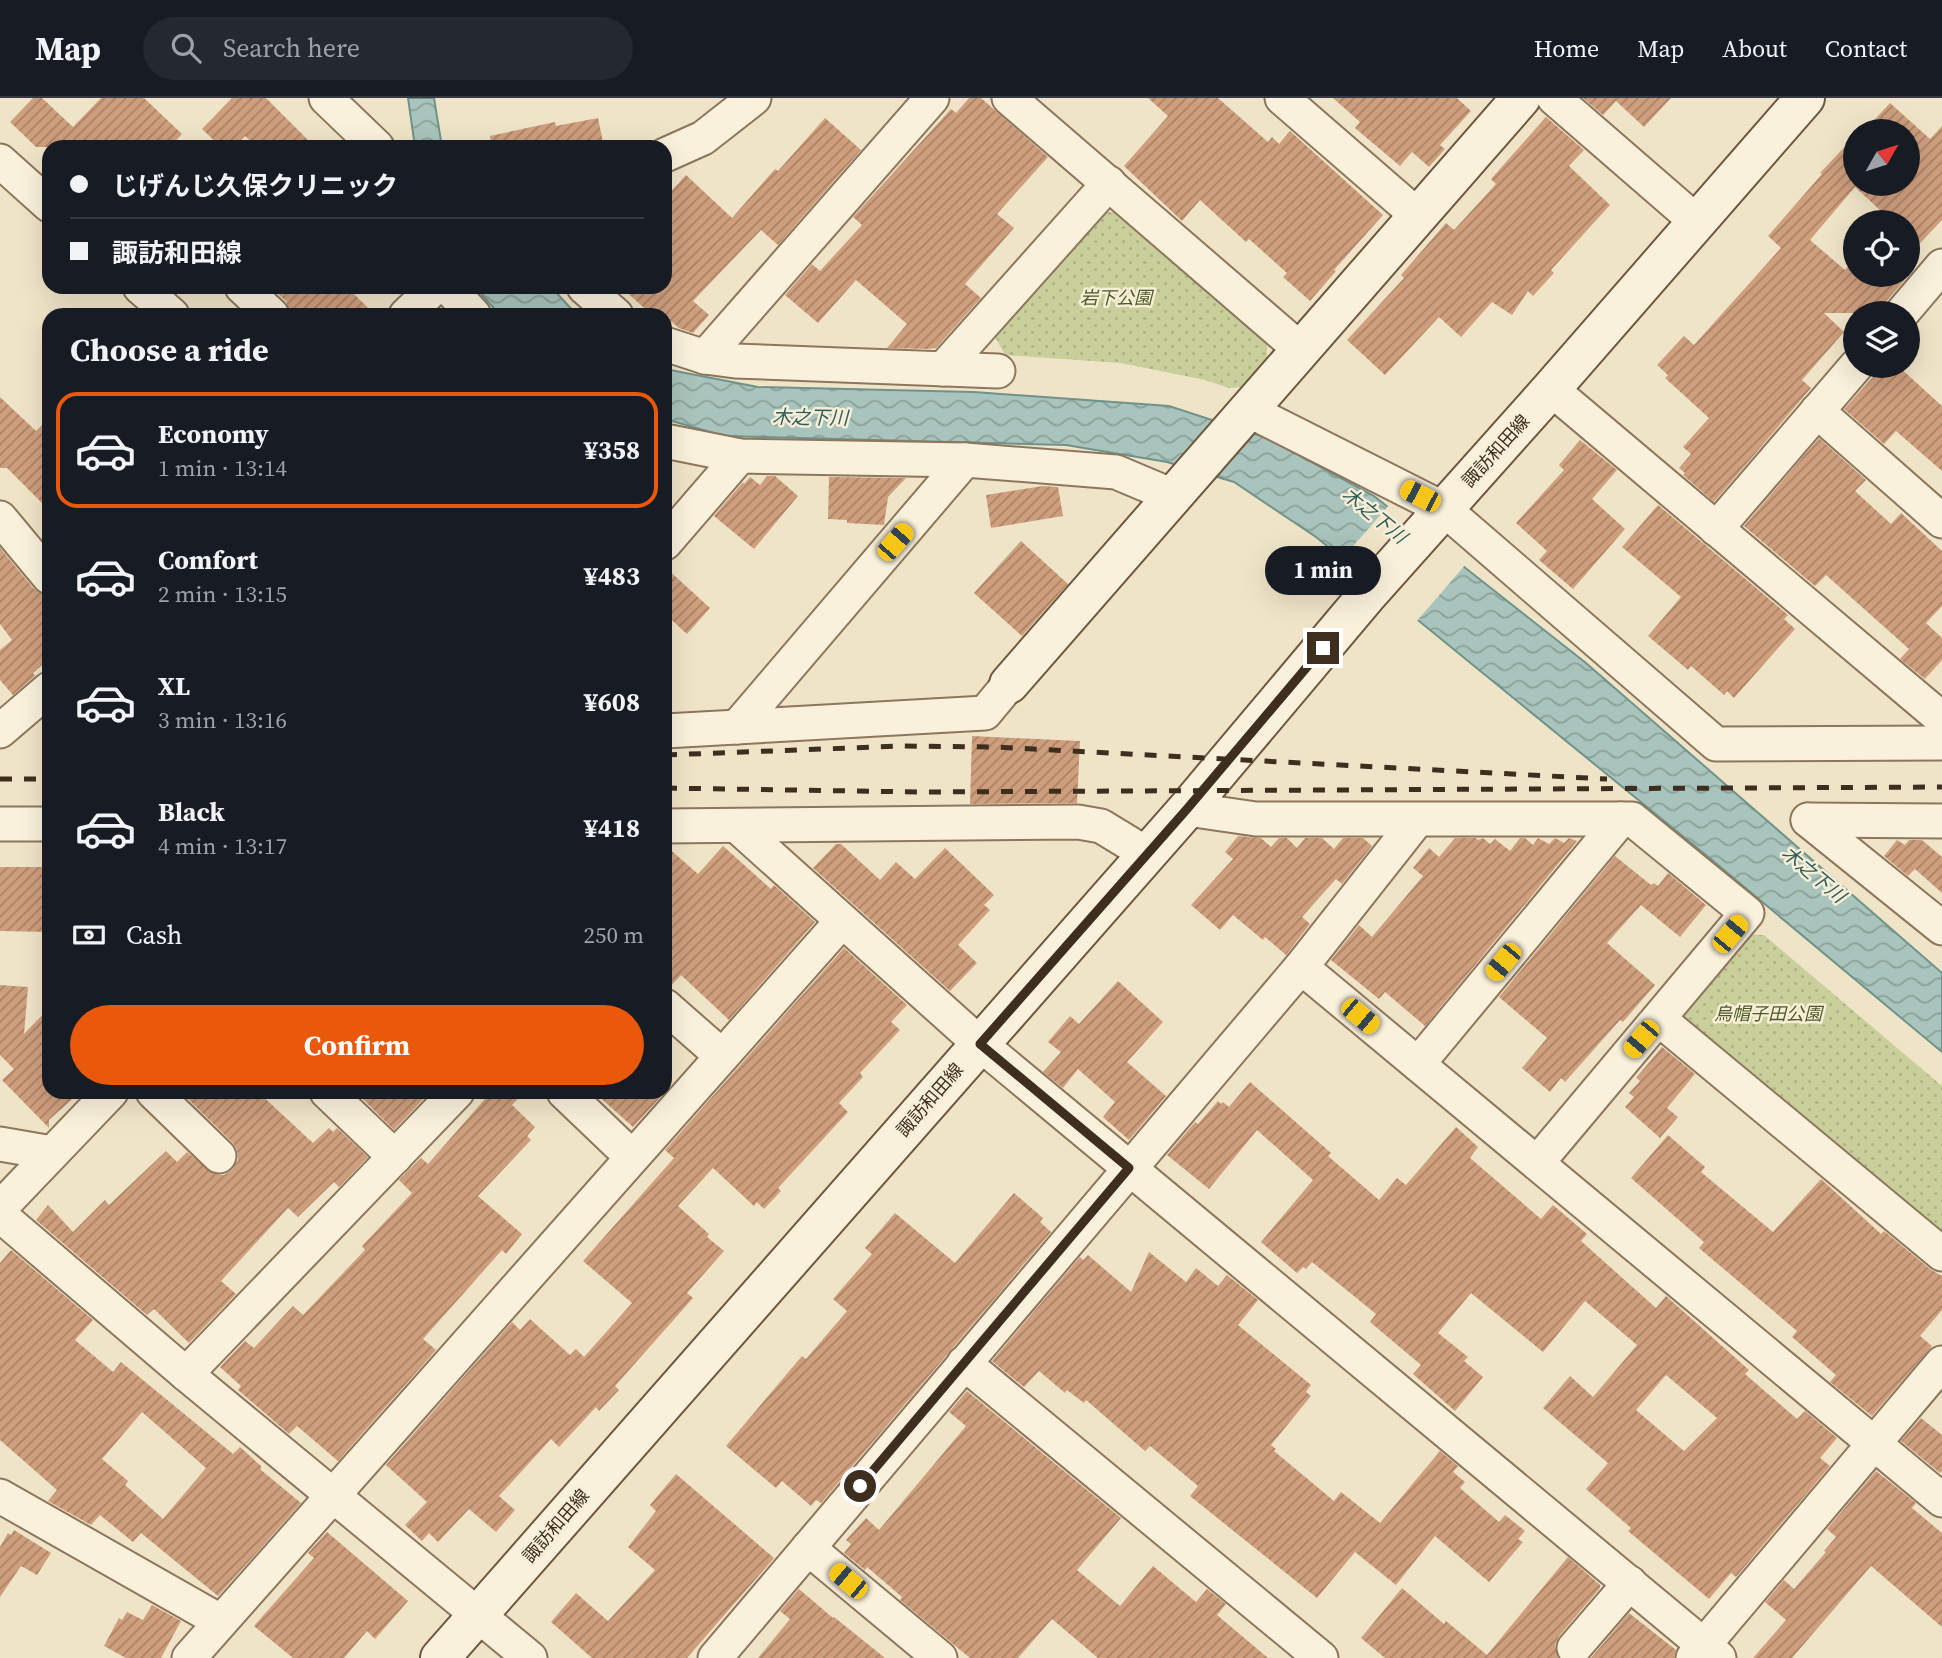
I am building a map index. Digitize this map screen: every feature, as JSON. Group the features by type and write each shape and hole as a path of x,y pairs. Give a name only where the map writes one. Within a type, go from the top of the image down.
{"street":[{"path":"326,98 370,140"},
{"path":"672,152 703,138 754,98"},
{"path":"705,357 932,98"},
{"path":"1009,98 1301,351"},
{"path":"1282,98 1418,216"},
{"path":"672,731 985,713 1521,98"},
{"path":"1554,98 1697,222"},
{"name":"諏訪和田線","path":"440,1658 1147,855 1368,594 1805,98"},
{"path":"0,161 42,199"},
{"path":"943,369 1109,183"},
{"path":"1912,301 1942,266"},
{"path":"148,294 164,308"},
{"path":"250,294 264,308"},
{"path":"413,308 428,294"},
{"path":"454,294 468,308"},
{"path":"592,294 608,308"},
{"path":"672,346 705,357 735,361 998,371"},
{"path":"1716,529 1846,378"},
{"path":"1551,389 1942,719"},
{"path":"1817,411 1942,521"},
{"path":"1243,416 1438,516 1716,744 1942,743"},
{"path":"672,442 740,456 965,460 1116,472 1178,490"},
{"path":"672,535 740,456"},
{"path":"737,727 965,460"},
{"path":"0,518 42,569"},
{"path":"0,731 42,695"},
{"path":"1187,809 1256,820 1632,819 1747,913 1537,1163"},
{"path":"1418,1064 1621,819"},
{"path":"715,1658 1301,967 1418,820"},
{"path":"1942,821 1808,820 1942,928"},
{"path":"672,826 1078,822 1101,826 1147,855"},
{"path":"0,824 42,824"},
{"path":"737,826 980,1044 1630,1583 1705,1654 1942,1363"},
{"path":"189,1658 842,921"},
{"path":"1301,967 1942,1500"},
{"path":"672,1012 722,1056"},
{"path":"1659,1018 1942,1254"},
{"path":"0,1208 104,1099"},
{"path":"160,1099 219,1156"},
{"path":"334,1099 395,1157"},
{"path":"186,1374 450,1099"},
{"path":"571,1099 631,1156"},
{"path":"0,1144 52,1153"},
{"path":"0,1216 186,1374 530,1658"},
{"path":"964,1363 1321,1658"},
{"path":"2,1499 220,1621"},
{"path":"808,1548 940,1658"},
{"path":"1574,1648 1630,1583"}],"green space":[{"name":"岩下公園","path":"1102,212 1115,212 1267,345 1267,360 1242,387 1229,388 1205,380 1121,363 1005,355 994,335"},
{"name":"烏帽子田公園","path":"1743,934 1764,935 1942,1086 1942,1233 1681,1018 1680,1005"}],"water":[{"path":"408,98 434,98 441,140 414,140"},
{"path":"481,294 558,294 570,308 494,308"},
{"name":"木之下川","path":"672,370 758,387 974,392 1169,406 1267,438 1374,496 1586,663 1942,973 1942,1052 1712,860 1316,537 1234,482 1167,462 1066,445 724,436 672,421"}],"pier":[{"path":"1390,504 1466,564 1416,622 1340,561"}],"building":[{"path":"33,98 42,98 73,127 101,98 144,98 182,134 176,140 42,140 42,147 36,147 10,122"},
{"path":"232,98 266,98 308,140 249,140 245,136 241,140 214,140 202,129"},
{"path":"969,98 981,98 1048,157 997,214 1014,228 965,284 981,298 936,348 887,348 907,324 856,280 818,323 785,295 812,264 820,271 862,225 853,217 951,109 956,113"},
{"path":"1148,98 1218,98 1268,142 1272,137 1279,144 1290,131 1383,215 1310,301 1283,277 1287,273 1249,239 1246,242 1200,200 1182,221 1124,166 1168,116"},
{"path":"1333,98 1457,98 1471,111 1440,145 1445,149 1429,167 1412,152 1400,166 1355,128 1360,122"},
{"path":"1583,98 1671,98 1644,127 1616,101 1603,115"},
{"path":"1890,103 1908,119 1875,119"},
{"path":"1546,117 1584,150 1569,166 1610,205 1551,270 1554,273 1533,296 1528,291 1512,315 1492,302 1461,337 1439,317 1385,375 1347,340 1404,278 1401,275 1446,223 1454,230 1496,184 1491,179"},
{"path":"598,118 603,140 490,140 490,136 555,122 556,126"},
{"path":"825,118 861,150 778,245 761,230 693,301 709,315 693,333 672,322 672,308 644,308 629,294 672,294 672,190 686,175 732,218 775,169 778,171"},
{"path":"1942,126 1942,220 1920,243 1920,210 1880,210 1865,196 1920,196 1920,130 1930,139"},
{"path":"1843,149 1843,196 1847,196 1810,240 1843,268 1843,287 1899,287 1886,301 1843,301 1843,313 1824,313 1843,333 1802,380 1811,388 1714,502 1683,475 1685,473 1679,468 1691,454 1683,447 1709,418 1665,378 1668,375 1657,365 1684,336 1694,345 1781,248 1768,236 1822,174 1820,173"},
{"path":"278,294 354,294 368,308 288,308 286,301"},
{"path":"1872,378 1911,378 1942,406 1942,471 1896,431 1884,444 1844,409"},
{"path":"0,397 36,431 42,425 42,503 7,468 0,468"},
{"path":"1819,438 1866,480 1855,491 1891,524 1901,513 1942,551 1942,606 1926,623 1942,638 1942,660 1925,679 1900,659 1909,649 1826,575 1815,586 1744,526"},
{"path":"1580,440 1617,470 1592,499 1625,529 1573,589 1539,560 1547,551 1516,523 1564,470 1559,465"},
{"path":"767,476 775,476 798,496 754,549 714,516 743,482 744,484 750,477 760,485"},
{"path":"829,477 906,478 888,497 884,525 828,519"},
{"path":"1043,486 1058,487 1063,516 991,528 986,495"},
{"path":"1658,505 1788,615 1784,619 1795,629 1734,698 1727,691 1724,695 1691,666 1688,670 1648,636 1681,597 1622,547"},
{"path":"1021,541 1068,584 1022,636 974,593"},
{"path":"0,548 34,589 42,594 42,665 33,673 35,676 13,695 0,680 0,650 12,640 0,624"},
{"path":"672,573 710,608 687,634 672,620"},
{"path":"972,736 1080,741 1077,803 970,804"},
{"path":"1238,836 1261,838 1271,847 1279,838 1287,838 1297,848 1305,838 1322,838 1334,849 1343,838 1363,838 1372,846 1342,884 1336,879 1302,917 1310,924 1286,955 1233,915 1220,930 1191,905 1233,859 1225,852"},
{"path":"1455,838 1483,838 1490,844 1495,839 1510,851 1520,838 1525,838 1533,845 1538,838 1549,844 1555,838 1564,843 1569,838 1577,841 1425,1026 1385,992 1379,999 1331,960 1359,925 1372,937 1423,876 1413,868 1429,848 1439,857"},
{"path":"1897,840 1905,845 1909,840 1922,840 1942,857 1942,893 1915,869 1908,876 1884,856"},
{"path":"836,844 841,844 880,880 896,862 915,879 945,848 994,895 984,905 990,910 958,945 977,963 950,991 813,868"},
{"path":"723,846 771,889 774,885 815,922 729,1020 681,975 672,985 672,851 698,874"},
{"path":"1615,856 1651,885 1654,883 1658,886 1668,873 1706,905 1680,937 1641,905 1607,943 1655,985 1565,1082 1561,1078 1550,1092 1522,1068 1547,1038 1499,997"},
{"path":"0,867 42,867 42,932 0,931"},
{"path":"844,948 907,1005 891,1022 900,1030 860,1073 863,1077 839,1103 848,1112 778,1188 781,1191 764,1209 757,1202 754,1206 713,1168 678,1206 724,1251 687,1293 693,1298 615,1386 619,1390 599,1411 596,1407 559,1447 551,1439 499,1496 515,1510 496,1532 469,1509 438,1542 429,1533 422,1541 405,1525 427,1502 386,1465 512,1322 520,1330 530,1319 570,1355 576,1349 584,1357 632,1303 583,1261 674,1158 665,1150"},
{"path":"1118,981 1163,1022 1127,1062 1166,1096 1129,1140 1103,1117 1115,1102 1078,1069 1063,1088 1043,1072 1061,1052 1048,1042 1070,1016 1079,1024"},
{"path":"0,985 28,987 24,1034 42,1015 42,1099 72,1099 49,1120 49,1128 2,1080 14,1069 0,1055"},
{"path":"1662,1047 1695,1074 1667,1108 1678,1117 1660,1138 1625,1107 1634,1097 1629,1093 1640,1081 1636,1078"},
{"path":"1250,1082 1331,1153 1328,1156 1379,1200 1397,1178 1406,1185 1456,1127 1478,1147 1470,1158 1541,1219 1553,1205 1587,1234 1581,1241 1656,1308 1666,1296 1749,1370 1745,1374 1797,1419 1805,1411 1837,1438 1820,1458 1830,1466 1736,1577 1731,1573 1709,1599 1628,1531 1631,1528 1586,1489 1608,1463 1543,1408 1570,1376 1593,1397 1637,1345 1585,1301 1543,1352 1471,1293 1438,1333 1468,1357 1464,1361 1483,1377 1455,1411 1413,1374 1421,1365 1370,1322 1376,1314 1312,1262 1297,1273 1261,1242 1313,1180 1257,1130 1209,1189 1167,1155 1195,1122 1198,1124 1218,1101 1229,1107","holes":["1666,1375 1717,1418 1684,1451 1636,1410"]},
{"path":"188,1099 266,1099 313,1143 329,1128 333,1132 337,1128 368,1157 339,1187 334,1182 298,1217 288,1208 221,1281 236,1294 189,1343 154,1309 147,1315 36,1220 48,1205 73,1232 105,1200 109,1205 166,1151 177,1162 187,1152 214,1174 224,1175 232,1170 238,1160 233,1143"},
{"path":"363,1099 423,1099 394,1130"},
{"path":"485,1099 518,1099 512,1105 535,1127 527,1136 531,1140 478,1196 522,1234 506,1254 502,1250 423,1339 436,1350 338,1461 297,1426 289,1434 238,1390 241,1386 220,1367 245,1341 254,1348 293,1306 303,1315 365,1250 362,1246 412,1193 399,1180 421,1158 428,1164"},
{"path":"602,1099 659,1099 633,1127"},
{"path":"1668,1135 1705,1167 1701,1172 1773,1232 1821,1179 1881,1234 1884,1231 1942,1276 1942,1310 1920,1336 1932,1346 1872,1416 1830,1382 1836,1375 1792,1337 1797,1331 1699,1248 1704,1242 1631,1178"},
{"path":"1014,1193 1043,1218 1040,1222 1051,1232 821,1503 816,1500 811,1506 782,1481 776,1488 726,1446 802,1356 806,1359 847,1311 833,1299 872,1254 865,1248 895,1213 955,1263"},
{"path":"11,1250 93,1320 75,1340 113,1372 121,1362 233,1454 240,1447 261,1466 261,1470 301,1503 218,1596 141,1533 133,1542 100,1515 91,1525 48,1501 57,1490 0,1440 0,1263","holes":["142,1412 206,1468 163,1519 125,1485 128,1481 102,1459"]},
{"path":"1149,1252 1186,1282 1196,1268 1218,1286 1227,1275 1258,1300 1238,1325 1311,1385 1306,1392 1311,1396 1271,1445 1276,1449 1274,1451 1334,1501 1341,1492 1380,1523 1440,1451 1458,1466 1453,1472 1465,1482 1460,1488 1499,1522 1505,1515 1525,1531 1518,1539 1523,1542 1489,1582 1435,1536 1396,1585 1355,1552 1317,1598 1190,1496 1198,1486 1150,1446 1145,1451 1086,1400 1084,1403 1067,1390 1065,1393 1039,1371 1024,1387 992,1361 1080,1257 1083,1260 1088,1255 1131,1292"},
{"path":"967,1391 1121,1518 1077,1570 1120,1606 1153,1566 1196,1602 1207,1589 1226,1604 1217,1615 1268,1658 1098,1658 1052,1619 1018,1658 970,1658 900,1600 902,1597 867,1567 865,1570 844,1553 851,1544 846,1540 866,1518 879,1530 966,1426 949,1412"},
{"path":"1921,1418 1942,1435 1940,1473 1901,1441"},
{"path":"1876,1471 1916,1503 1912,1508 1942,1533 1942,1627 1871,1566 1792,1658 1753,1658 1786,1620 1765,1602 1784,1580 1794,1589 1826,1552 1824,1551 1836,1537 1827,1529"},
{"path":"676,1474 774,1558 687,1658 592,1658 551,1622 576,1593 608,1621 655,1570 628,1547 656,1511 650,1505"},
{"path":"14,1530 51,1553 37,1575 21,1566 0,1597 0,1547 8,1533 11,1535"},
{"path":"327,1532 408,1601 375,1639 367,1631 344,1658 293,1658 254,1626 314,1558 308,1553"},
{"path":"1568,1557 1600,1585 1600,1588 1559,1636 1555,1645 1558,1658 1385,1658 1361,1638 1402,1588 1444,1624 1446,1621 1487,1655"},
{"path":"799,1589 885,1658 758,1658 790,1619 780,1611"},
{"path":"152,1605 181,1621 161,1658 126,1658 104,1646 119,1618 122,1620 127,1612 143,1620"},
{"path":"1629,1613 1676,1650 1674,1658 1591,1658"}],"railway":[{"path":"672,755 902,746 995,747 1607,779"},
{"path":"0,779 42,779"},
{"path":"672,788 919,792 1942,787"}],"route":[{"path":"860,1486 1129,1168 980,1044 1187,809 1323,648"}]}
